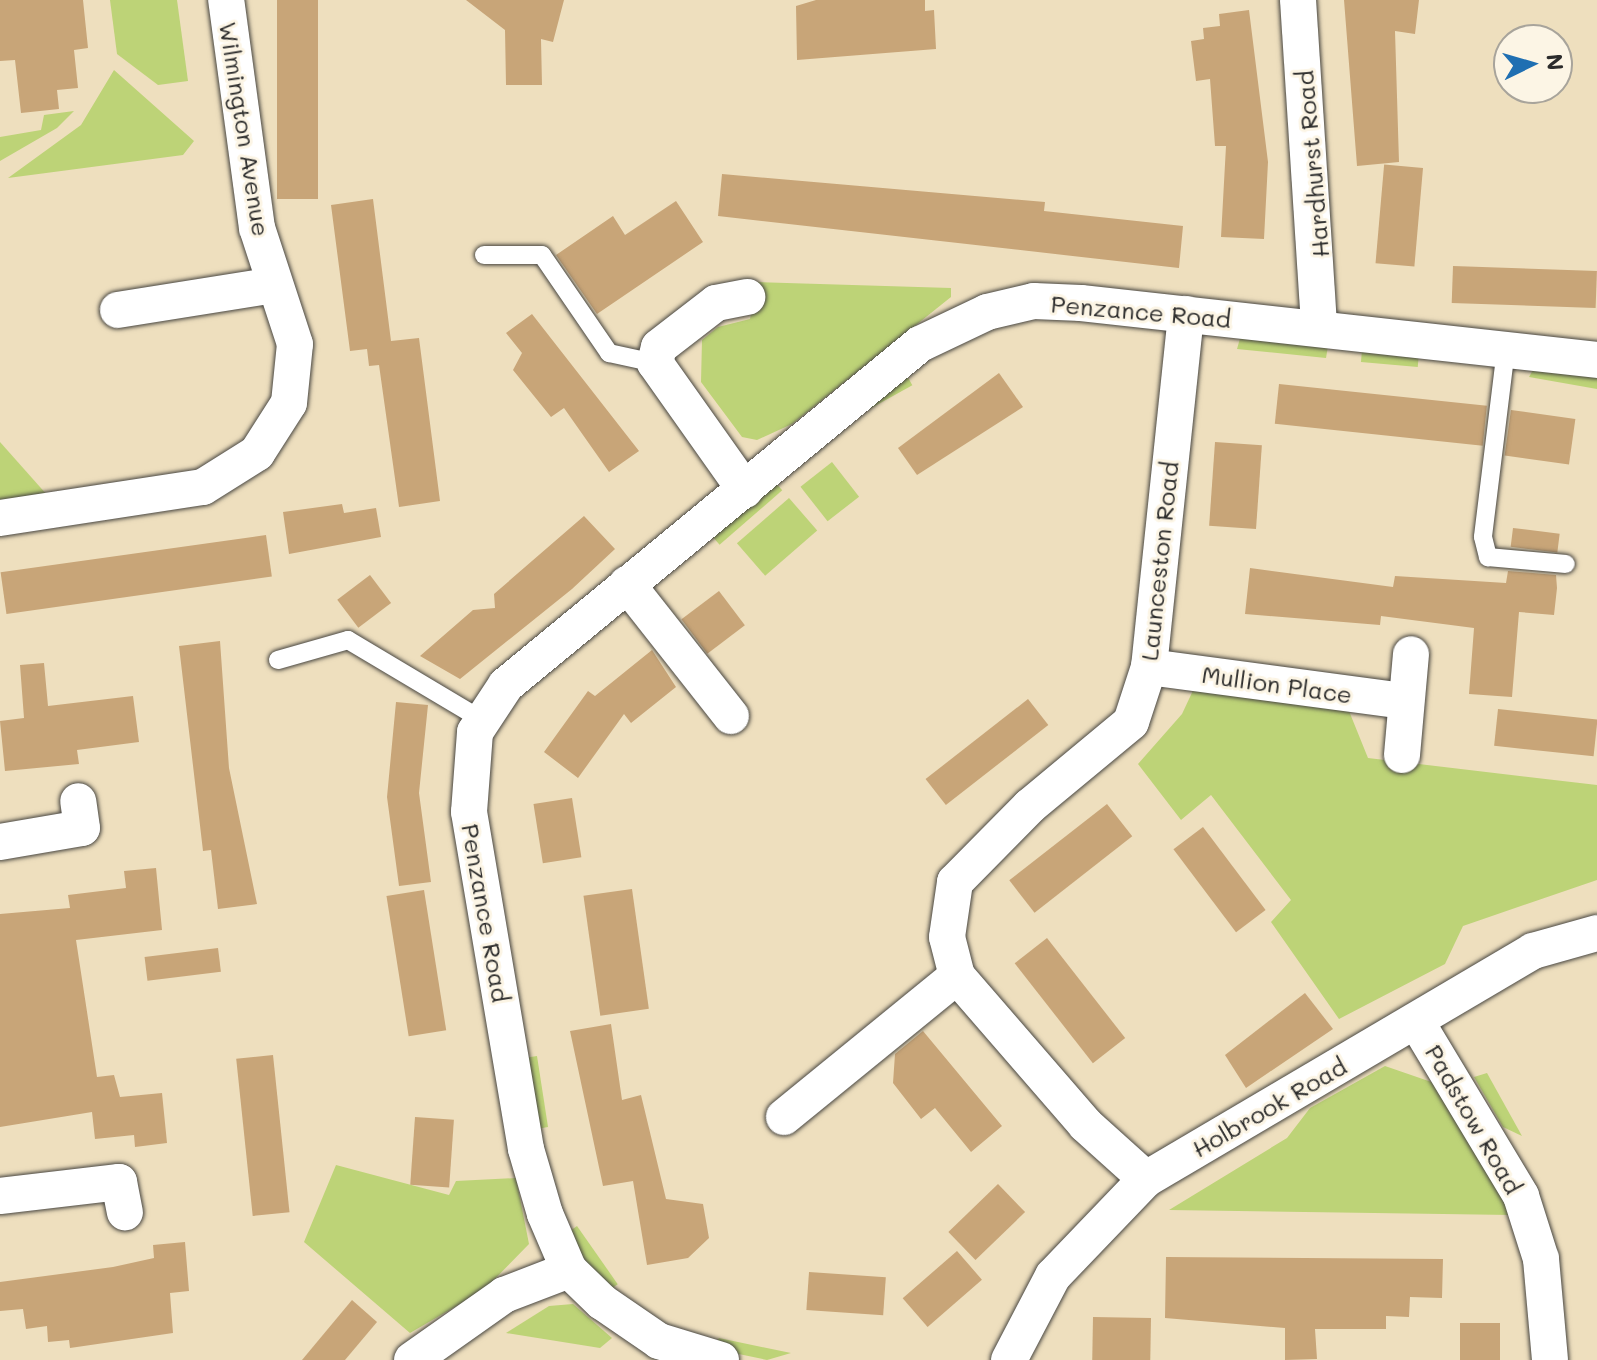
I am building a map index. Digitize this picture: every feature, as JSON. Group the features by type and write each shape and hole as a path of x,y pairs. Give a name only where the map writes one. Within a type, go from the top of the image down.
{"street":[{"name":"Wilmington Avenue","path":"0,518 203,487 257,453 289,403 296,369 289,319 274,285 255,216 226,0"},
{"name":"Hardhurst Road","path":"1298,0 1319,328"},
{"path":"118,310 274,285"},
{"path":"745,490 655,363 659,347 716,303 747,297"},
{"name":"Penzance Road","path":"569,1270 526,1149 469,812 468,769 482,720 506,685 920,344 987,312 1034,301 1186,314 1597,360"},
{"name":"Launceston Road","path":"1146,1179 1086,1125 957,976 947,937 955,882 1030,806 1109,748 1131,722 1149,667 1186,314"},
{"path":"627,584 731,716"},
{"path":"1402,755 1411,654"},
{"name":"Mullion Place","path":"1149,667 1405,701"},
{"path":"0,842 82,828 78,801"},
{"name":"Holbrook Road","path":"1009,1360 1053,1276 1146,1179 1533,951 1597,933"},
{"path":"784,1117 957,976"},
{"name":"Padstow Road","path":"1416,1021 1521,1196 1541,1259 1550,1360"},
{"path":"0,1196 119,1182 125,1212"},
{"path":"412,1360 504,1295 569,1270 659,1341 721,1360"}],"lane":[{"path":"484,255 542,255 609,353 655,363"},
{"path":"1506,349 1483,537 1488,557 1566,564"},
{"path":"278,660 348,640 482,720"}],"green space":[{"path":"110,0 177,0 188,81 158,85 117,54"},
{"path":"114,70 194,141 183,155 8,178 81,125"},
{"path":"74,111 57,128 0,161 0,137 41,130 44,115"},
{"path":"757,282 951,288 951,297 792,424 757,440 742,437 701,382 702,340 718,327 750,319"},
{"path":"1241,335 1328,346 1326,358 1237,349"},
{"path":"1362,350 1419,355 1418,367 1361,362"},
{"path":"1534,368 1597,377 1597,389 1529,377"},
{"path":"906,374 912,385 848,421 841,410"},
{"path":"0,442 48,496 0,504"},
{"path":"832,462 859,497 828,521 800,487"},
{"path":"775,482 782,490 720,545 712,536"},
{"path":"789,498 817,530 765,576 737,543"},
{"path":"1197,682 1349,711 1368,758 1597,785 1597,880 1463,926 1445,964 1339,1019 1271,922 1291,900 1211,795 1181,820 1138,764 1182,714"},
{"path":"537,1056 548,1127 537,1129 524,1058"},
{"path":"1385,1066 1443,1086 1512,1215 1169,1210 1287,1138 1310,1108"},
{"path":"1487,1073 1522,1136 1503,1127 1474,1077"},
{"path":"336,1165 449,1195 456,1181 516,1178 529,1244 484,1290 410,1333 304,1242"},
{"path":"577,1226 618,1284 607,1292 566,1233"},
{"path":"573,1304 612,1338 600,1348 506,1333 549,1306"},
{"path":"719,1338 791,1353 767,1360 710,1348"}],"building":[{"path":"0,0 83,0 88,48 74,50 78,88 57,90 59,109 21,113 15,60 0,61"},
{"path":"277,0 318,0 318,199 277,199"},
{"path":"466,0 564,0 553,42 541,39 542,85 506,85 505,30"},
{"path":"816,0 925,0 925,11 934,10 936,49 797,60 796,6"},
{"path":"1344,0 1419,0 1415,34 1395,31 1399,162 1357,166"},
{"path":"1249,10 1268,162 1264,239 1221,237 1226,146 1215,146 1210,79 1196,81 1191,41 1204,39 1203,28 1220,26 1219,14"},
{"path":"1384,165 1423,168 1414,267 1376,263"},
{"path":"722,174 1045,202 1044,211 1183,226 1179,268 718,216"},
{"path":"373,199 391,341 419,338 440,501 399,507 379,365 369,366 367,349 350,351 331,205"},
{"path":"676,201 703,242 597,314 556,255 613,216 625,235"},
{"path":"1453,266 1597,271 1596,308 1452,303"},
{"path":"532,314 639,451 609,472 564,408 551,417 513,370 522,353 506,333"},
{"path":"999,373 1023,407 917,475 898,448"},
{"path":"1279,384 1487,406 1483,446 1275,424"},
{"path":"1511,410 1575,419 1569,465 1505,456"},
{"path":"1215,442 1262,445 1256,529 1209,526"},
{"path":"342,504 344,513 376,508 381,537 289,554 283,512"},
{"path":"584,516 615,549 572,589 460,679 420,656 473,610 495,608 494,594"},
{"path":"1513,528 1560,534 1557,553 1511,547"},
{"path":"266,535 272,577 6,614 1,572"},
{"path":"1250,568 1393,587 1395,576 1506,583 1508,571 1556,575 1557,588 1554,615 1519,612 1512,697 1469,694 1474,628 1381,616 1380,625 1245,614"},
{"path":"370,575 391,603 358,628 337,600"},
{"path":"719,591 745,625 707,654 681,619"},
{"path":"220,641 229,768 257,904 218,909 211,850 203,851 179,646"},
{"path":"652,650 676,687 631,723 624,714 578,778 544,752 588,691 595,696"},
{"path":"44,663 48,706 133,696 139,742 77,750 79,764 5,771 0,721 24,718 20,665"},
{"path":"1028,699 1048,725 946,805 926,779"},
{"path":"396,702 428,705 419,793 431,882 399,886 387,797"},
{"path":"1498,709 1597,719 1594,756 1494,746"},
{"path":"572,798 581,857 543,863 533,804"},
{"path":"1107,804 1132,836 1035,913 1009,880"},
{"path":"1203,827 1266,910 1236,932 1173,849"},
{"path":"156,868 162,930 76,940 97,1077 114,1075 120,1097 162,1093 167,1143 135,1147 134,1135 95,1139 92,1112 0,1127 0,914 70,908 68,895 126,888 124,871"},
{"path":"632,889 649,1009 600,1016 583,896"},
{"path":"424,890 446,1030 409,1036 386,896"},
{"path":"1047,938 1125,1038 1093,1063 1015,963"},
{"path":"218,948 221,972 147,981 145,957"},
{"path":"1305,993 1333,1029 1246,1088 1225,1055"},
{"path":"611,1024 622,1100 641,1095 666,1199 703,1204 709,1238 688,1258 647,1265 633,1181 603,1186 570,1031"},
{"path":"923,1031 1002,1126 971,1152 935,1108 921,1119 893,1083 895,1054"},
{"path":"273,1055 290,1212 253,1216 236,1059"},
{"path":"415,1117 454,1120 449,1188 410,1185"},
{"path":"998,1184 1025,1212 975,1260 948,1232"},
{"path":"185,1242 189,1291 170,1293 173,1333 70,1348 69,1340 48,1342 47,1326 26,1329 23,1309 0,1311 0,1282 113,1267 154,1258 153,1245"},
{"path":"957,1251 982,1280 928,1327 903,1298"},
{"path":"1166,1257 1443,1259 1442,1298 1410,1297 1409,1317 1386,1316 1386,1329 1315,1329 1317,1359 1285,1360 1285,1328 1165,1318"},
{"path":"809,1272 886,1277 883,1315 806,1310"},
{"path":"352,1300 377,1322 345,1360 302,1360"},
{"path":"1093,1317 1151,1318 1150,1360 1092,1360"},
{"path":"1460,1323 1500,1323 1500,1360 1460,1360"}]}
